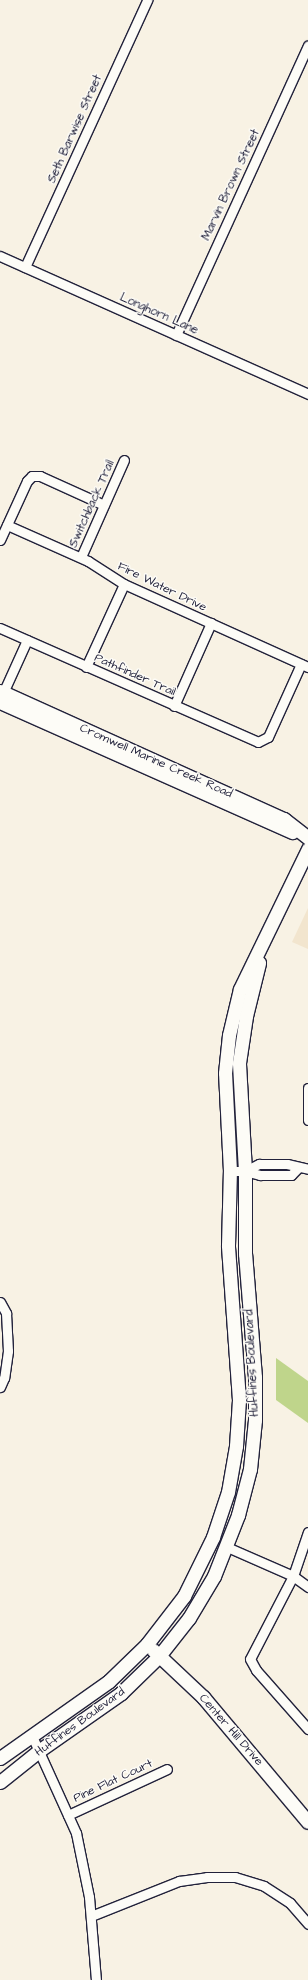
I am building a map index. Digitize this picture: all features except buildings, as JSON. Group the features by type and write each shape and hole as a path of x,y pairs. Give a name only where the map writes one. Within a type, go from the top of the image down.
{"main road":[{"name":"Cromwell Marine Creek Road","path":"1,695 284,818 308,839"},
{"name":"Huffines Boulevard","path":"0,1758 109,1681 147,1644 184,1596 199,1567 228,1492 236,1446 239,1400 230,1289 230,1171 225,1073 229,1035 240,989 308,849"},
{"name":"Huffines Boulevard","path":"0,1782 40,1750 116,1697 159,1656 189,1618 214,1576 227,1547 250,1469 255,1420 255,1377 245,1254 245,1171 239,1063 246,1016 263,942"},
{"name":"Center Hill Drive","path":"147,1644 208,1703 308,1822"}],"street":[{"name":"Seth Barwise Street","path":"25,267 147,0"},
{"name":"Marvin Brown Street","path":"176,335 308,46"},
{"name":"Longhorn Lane","path":"0,256 308,394"},
{"name":"Switchback Trail","path":"80,557 124,460"},
{"path":"0,540 27,481 32,476 40,476 104,505"},
{"name":"Fire Water Drive","path":"7,525 80,557 124,584 304,665"},
{"path":"86,667 124,584"},
{"path":"174,706 211,623"},
{"name":"Pathfinder Trail","path":"0,628 254,742 262,742 268,737 304,665"},
{"path":"1,695 27,640"},
{"path":"308,1088 308,1120"},
{"path":"230,1171 245,1171 259,1164 287,1164 298,1168 308,1169"},
{"path":"0,1302 6,1313 8,1351 0,1387"},
{"path":"308,1532 293,1576 250,1659 256,1670 308,1729"},
{"path":"227,1547 293,1576 308,1587"},
{"path":"32,1736 40,1750 76,1833 91,1916 96,1980"},
{"name":"Pine Flat Court","path":"68,1815 167,1769"},
{"path":"91,1916 179,1881 207,1877 235,1877 264,1886 290,1903 308,1924"}],"shaded area":[{"path":"308,908 308,949 292,942"}],"green space":[{"path":"276,1358 308,1381 308,1423 276,1400"}]}
